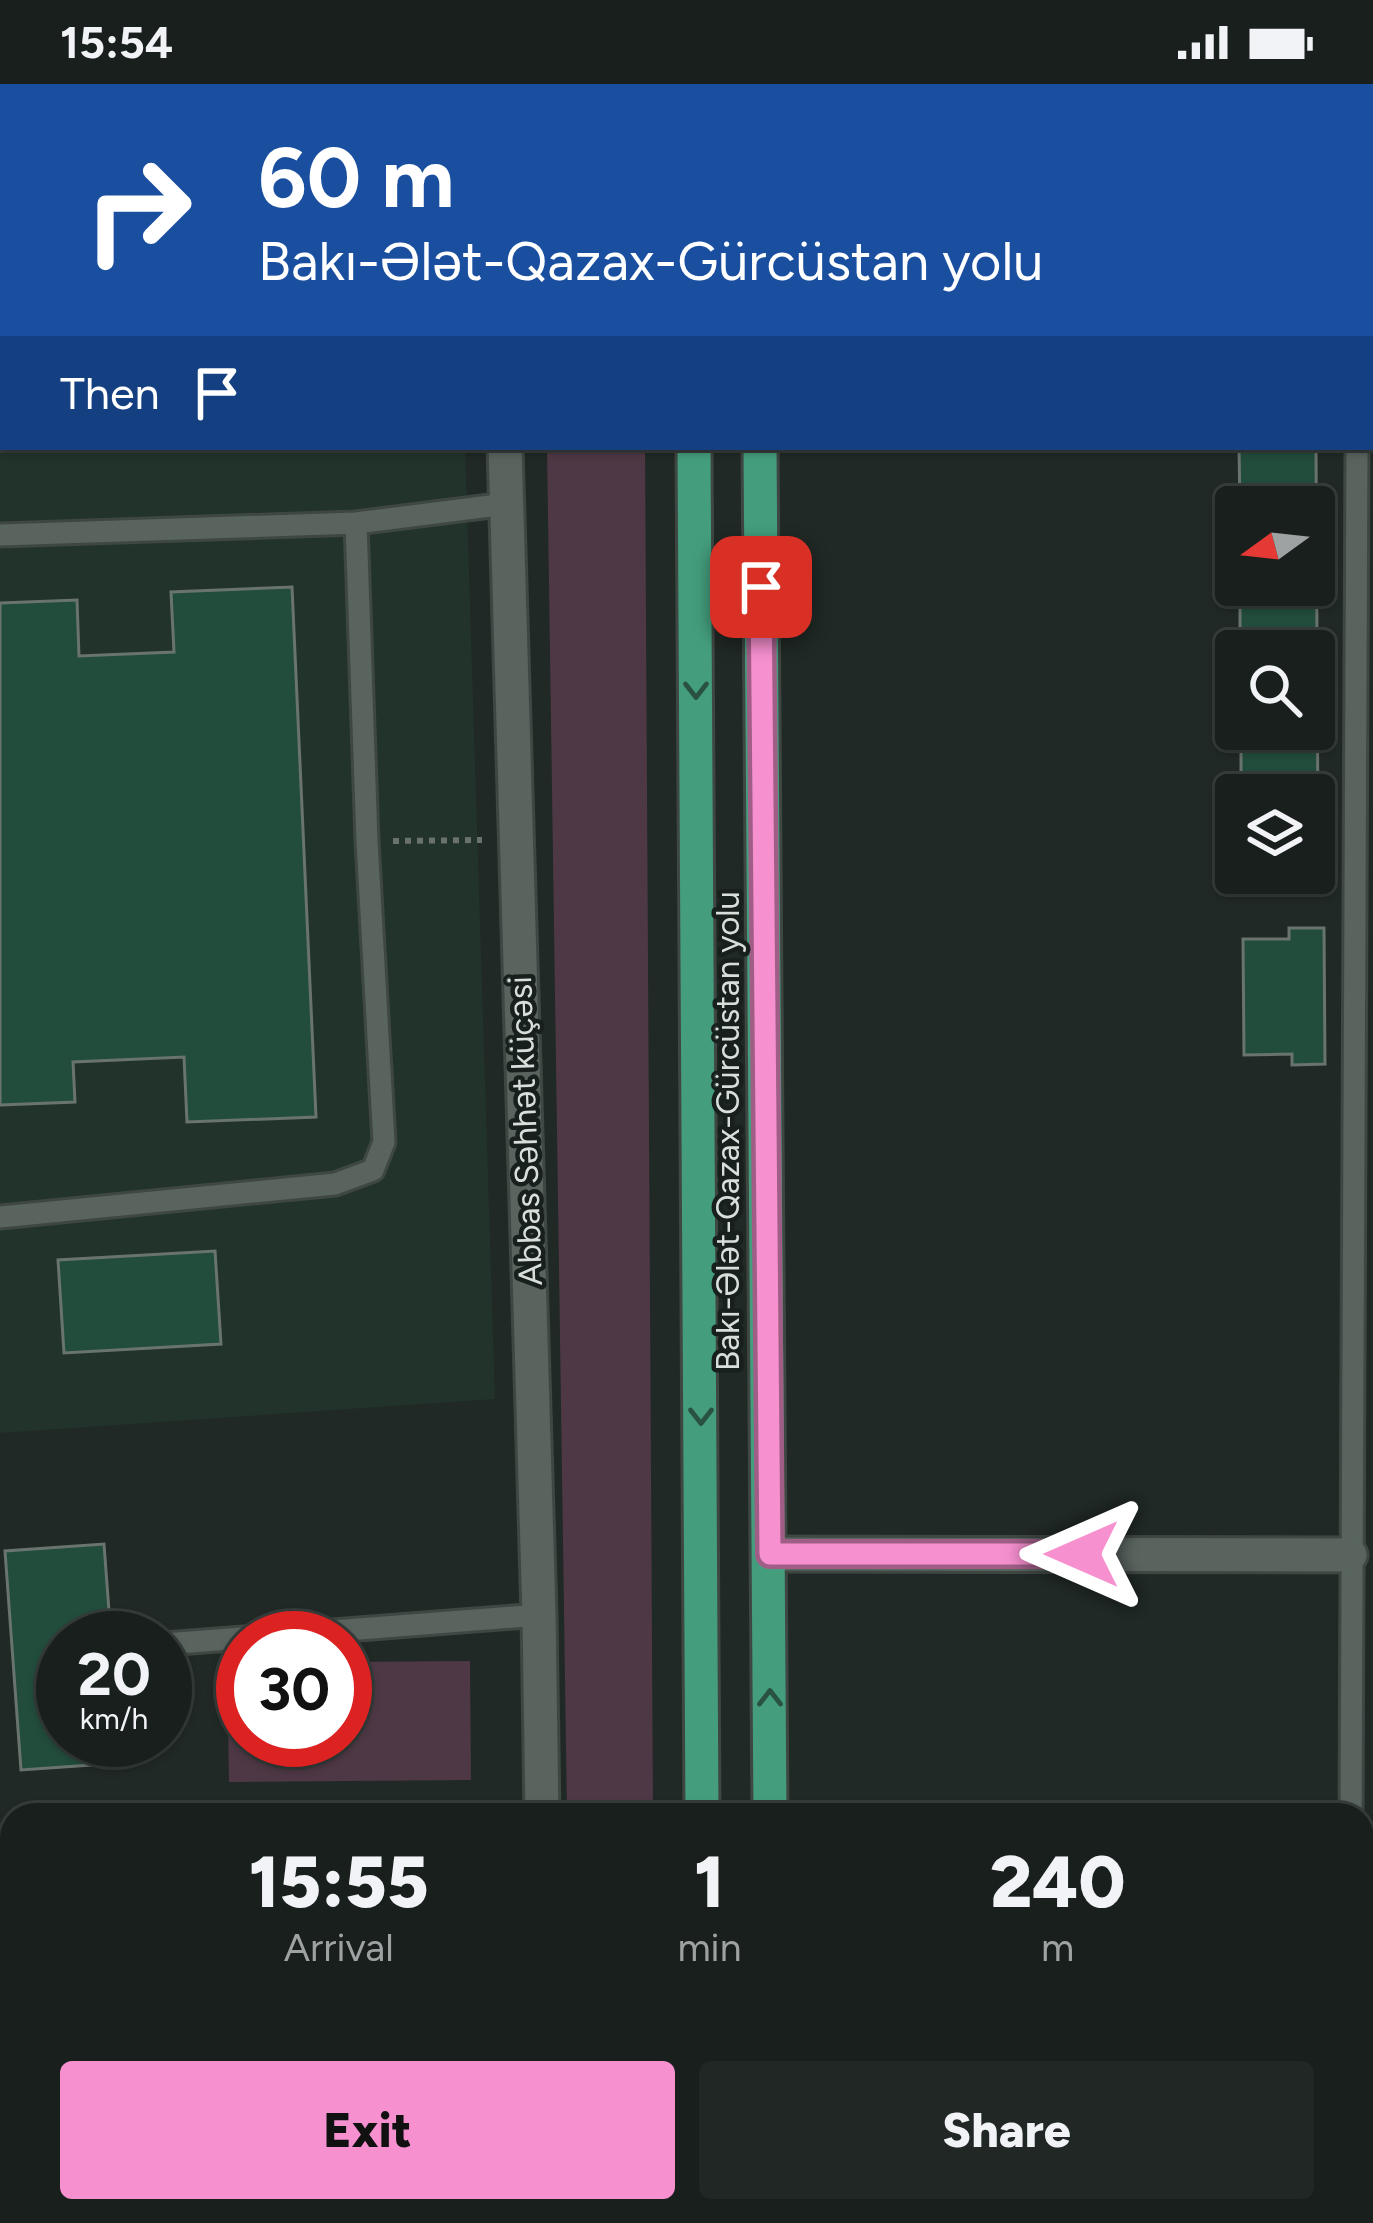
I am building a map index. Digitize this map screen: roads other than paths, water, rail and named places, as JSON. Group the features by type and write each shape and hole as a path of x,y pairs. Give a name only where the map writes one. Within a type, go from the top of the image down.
{"highway":[{"name":"Bakı-Ələt-Qazax-Gürcüstan yolu","path":"694,450 702,1803"},
{"name":"Bakı-Ələt-Qazax-Gürcüstan yolu","path":"760,450 770,1803"}],"street":[{"name":"Abbas Səhhət küçəsi","path":"505,450 542,1803"},
{"path":"770,1554 1350,1555"}],"lane":[{"path":"1358,1803 1350,1555 1362,1105 1365,486 1359,450"},
{"path":"0,535 356,523 506,504"},
{"path":"0,1217 335,1184 373,1170 384,1142 356,523"},
{"path":"372,1628 539,1615"}]}
